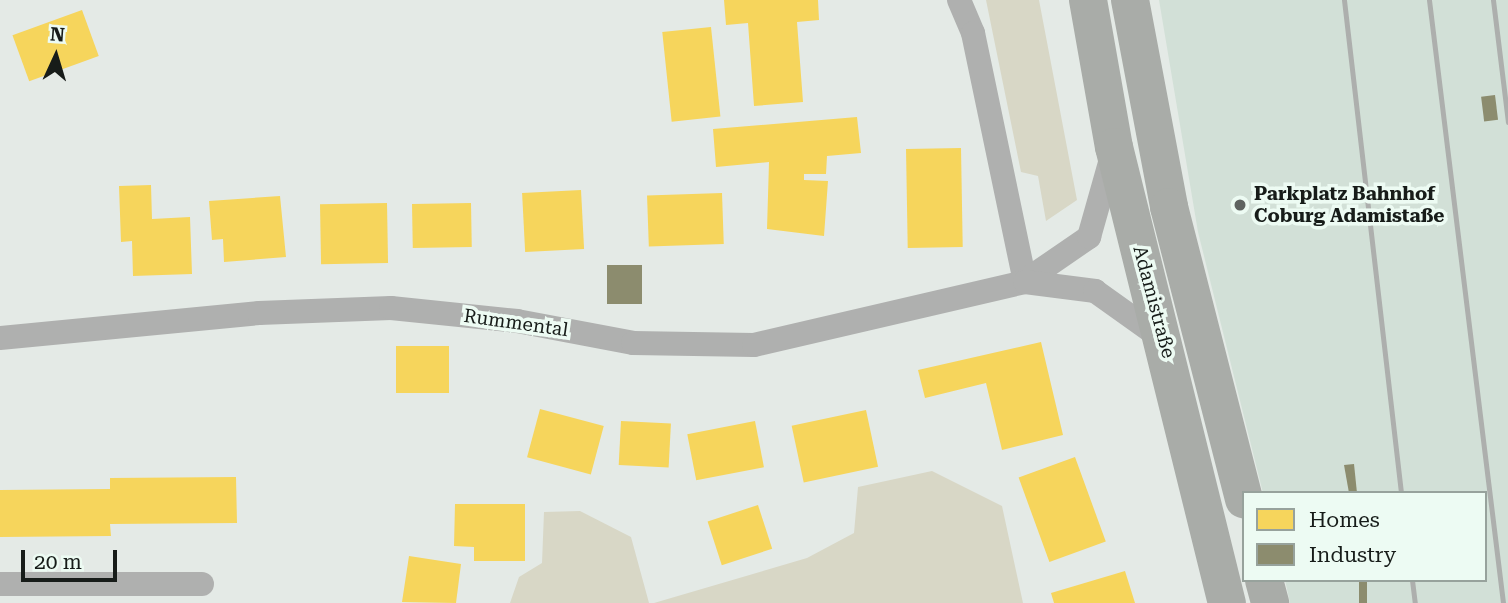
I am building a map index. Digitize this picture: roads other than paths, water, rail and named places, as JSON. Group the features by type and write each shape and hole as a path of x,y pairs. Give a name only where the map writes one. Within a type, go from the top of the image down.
{"highway":[{"name":"Adamistraße","path":"1088,0 1114,147 1165,342 1227,603"},
{"name":"Adamistraße","path":"1130,0 1169,207 1242,492"},
{"path":"1265,582 1270,603"}],"street":[{"path":"959,0 973,33 1025,282"},
{"name":"Rummental","path":"1025,282 1089,237 1102,211 1114,147"},
{"name":"Rummental","path":"0,338 259,313 391,308 517,321 633,343 754,345 1025,282 1095,291 1165,342"},
{"path":"0,584 202,584"}],"railway":[{"path":"1344,0 1401,491"},
{"path":"1429,0 1503,603"},
{"path":"1493,0 1508,122"},
{"path":"1412,582 1415,603"}],"place":[{"name":"Parkplatz Bahnhof Coburg Adamistaße","path":"1240,205"}]}
